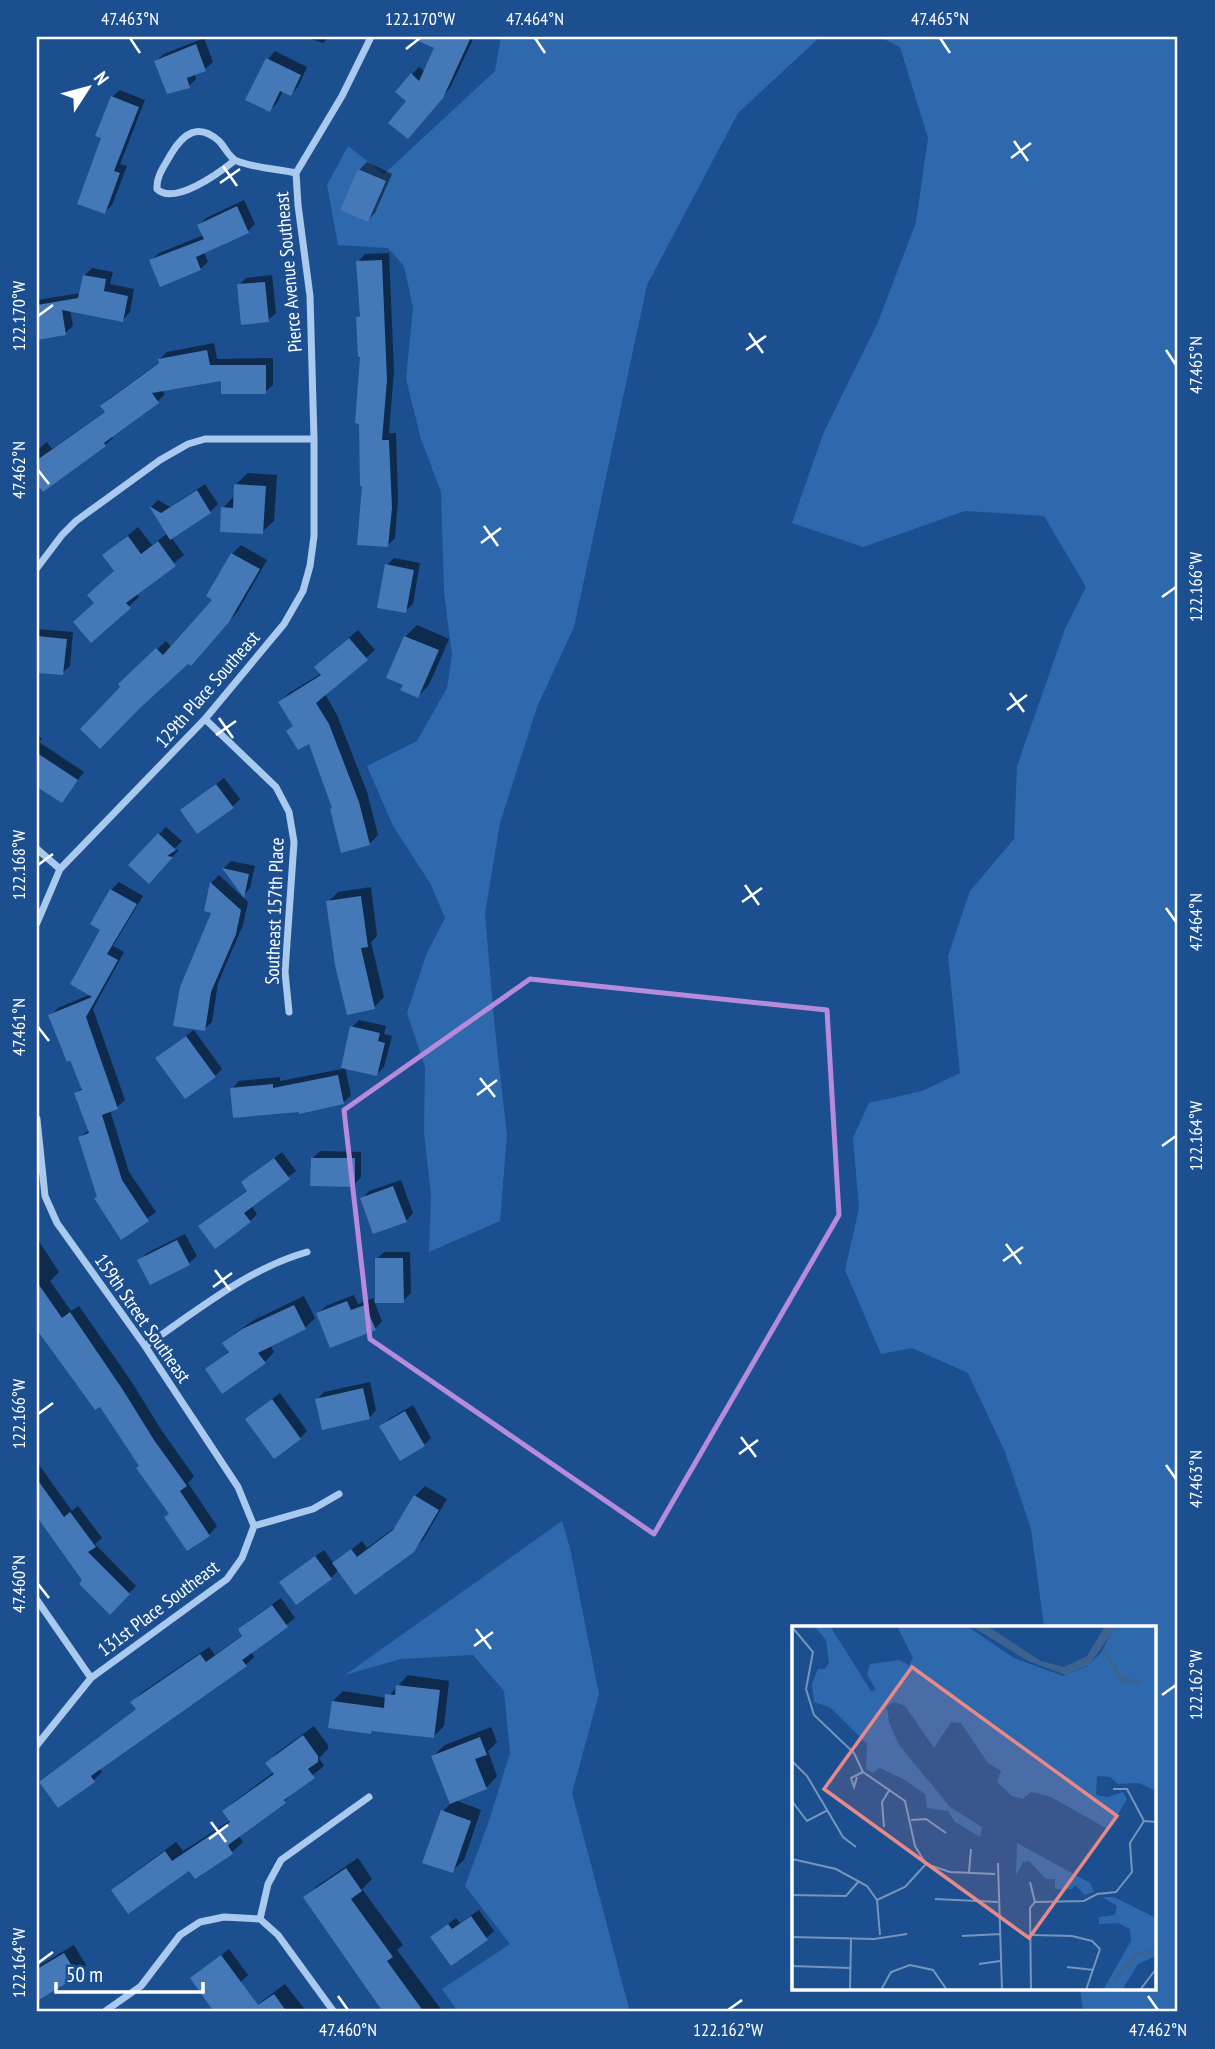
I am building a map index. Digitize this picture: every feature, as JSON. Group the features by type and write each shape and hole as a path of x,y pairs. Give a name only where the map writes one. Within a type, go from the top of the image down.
{"street":[{"name":"Pierce Avenue Southeast","path":"314,439 310,296 296,173 342,96 370,37"},
{"path":"234,160 212,176 178,194 170,196 157,189 158,178 177,144 187,134 197,131 218,141 234,160 296,173"},
{"path":"37,568 76,521 160,460 188,444 205,439 314,439"},
{"name":"129th Place Southeast","path":"37,923 60,869 205,719 284,624 303,591 314,536 314,439"},
{"name":"Southeast 157th Place","path":"205,719 275,787 289,812 294,842 285,972 289,1012"},
{"path":"37,849 60,869"},
{"name":"159th Street Southeast","path":"37,1119 45,1196 57,1223 145,1346 239,1487 254,1525"},
{"path":"145,1346 250,1275 278,1260 307,1252"},
{"path":"254,1525 313,1509 339,1494"},
{"name":"131st Place Southeast","path":"37,1745 91,1678 227,1579 242,1558 254,1525"},
{"path":"37,1600 91,1678"},
{"path":"260,1919 268,1884 281,1860 369,1797"},
{"path":"104,2012 141,1986 180,1935 200,1922 224,1917 260,1919 278,1935 334,2012"}],"highlighted area":[{"path":"530,979 827,1010 839,1215 654,1534 370,1339 344,1110"}],"shaded area":[{"path":"501,37 820,37 738,113 647,285 574,627 537,707 500,823 485,914 507,1135 500,1221 429,1252 431,1195 424,1132 425,1067 407,1013 426,955 445,918 430,883 393,826 367,766 417,741 447,688 452,655 444,592 441,492 421,439 406,379 413,308 404,266 388,248 338,245 327,185 348,146 384,174 495,71"},
{"path":"880,37 1178,37 1178,2012 1083,2012 1080,1990 1156,1990 1156,1626 1044,1626 1031,1529 1005,1452 968,1373 912,1348 881,1354 845,1270 859,1208 853,1138 869,1103 922,1091 960,1073 948,956 970,891 1014,839 1017,766 1065,629 1086,587 1044,516 965,511 863,547 792,523 823,434 878,322 916,222 928,138 900,47"},
{"path":"562,1521 570,1548 599,1694 572,1793 630,2012 458,2012 442,1989 510,1944 465,1886 510,1753 504,1691 473,1655 401,1659 345,1675"}],"building":[{"path":"409,37 471,37 443,98 408,139 388,123 406,101 395,92 411,73 419,81 434,48"},
{"path":"196,44 206,71 187,78 190,88 167,94 154,61"},
{"path":"266,58 301,75 291,96 280,91 270,112 245,100"},
{"path":"111,96 139,107 114,171 120,173 105,214 77,204 101,138 95,136"},
{"path":"358,169 386,181 368,222 340,210"},
{"path":"237,206 249,233 196,257 201,270 160,287 149,260 204,239 197,225"},
{"path":"382,260 387,380 382,440 389,440 392,508 388,547 357,545 362,486 359,424 355,423 360,357 356,317 360,316 356,261"},
{"path":"83,275 106,279 104,291 128,296 123,322 62,310 66,335 37,340 37,305 78,298"},
{"path":"265,282 269,322 241,325 237,284"},
{"path":"207,350 210,365 266,365 266,394 221,394 221,381 152,393 159,403 43,492 37,484 37,460 105,412 100,406 159,363 158,359"},
{"path":"234,484 266,486 263,534 220,532 221,507 233,508"},
{"path":"197,490 211,513 170,540 149,506 161,513"},
{"path":"128,536 141,554 158,541 176,566 126,603 131,608 91,643 73,622 94,603 87,595 114,571 102,555"},
{"path":"231,553 260,569 229,622 191,666 188,664 100,749 80,729 120,687 118,684 156,648 163,655 212,600 206,596"},
{"path":"385,564 414,570 406,613 377,608"},
{"path":"37,636 67,639 63,675 37,673"},
{"path":"404,636 439,650 418,698 400,690 403,685 386,678"},
{"path":"349,638 368,660 316,703 329,724 359,802 370,845 341,853 330,809 332,808 309,744 298,750 286,731 293,726 278,702 321,675 314,667"},
{"path":"37,753 78,780 62,803 37,787"},
{"path":"216,784 234,808 197,834 180,810"},
{"path":"158,833 176,850 167,856 173,857 149,884 128,865"},
{"path":"222,868 249,874 244,898"},
{"path":"210,882 241,910 236,934 211,992 205,1031 173,1026 180,987 211,913 204,911"},
{"path":"110,889 137,904 107,954 118,960 86,1017 118,1109 102,1115 122,1180 149,1221 121,1240 94,1198 97,1197 78,1137 89,1133 74,1093 82,1090 70,1060 67,1062 48,1015 92,997 70,984 100,930 90,924"},
{"path":"361,896 368,947 361,948 375,1009 347,1015 335,965 326,901"},
{"path":"350,1026 380,1033 378,1041 385,1043 377,1076 341,1068"},
{"path":"186,1036 216,1077 185,1099 155,1058"},
{"path":"338,1075 344,1104 299,1114 233,1118 230,1088 273,1084 273,1088"},
{"path":"274,1158 290,1179 244,1213 251,1222 215,1249 198,1226 247,1191 241,1182"},
{"path":"311,1158 355,1158 355,1187 310,1186"},
{"path":"393,1186 407,1222 373,1234 360,1198"},
{"path":"177,1240 190,1265 150,1285 137,1260"},
{"path":"375,1258 403,1258 404,1303 375,1303"},
{"path":"37,1282 62,1318 70,1312 187,1486 180,1491 210,1536 187,1551 164,1517 169,1514 136,1468 139,1466 100,1407 95,1410 37,1330"},
{"path":"347,1301 351,1310 365,1305 376,1330 330,1348 316,1313"},
{"path":"294,1305 306,1329 258,1353 266,1363 222,1394 205,1369 229,1352 222,1343 242,1329"},
{"path":"363,1388 370,1419 322,1430 315,1399"},
{"path":"272,1399 301,1439 274,1459 245,1419"},
{"path":"405,1411 425,1446 400,1461 379,1426"},
{"path":"37,1479 64,1517 70,1512 96,1547 88,1552 130,1594 110,1615 79,1584 82,1580 37,1517"},
{"path":"414,1495 439,1510 414,1552 355,1595 332,1563 351,1549 357,1557 393,1530"},
{"path":"315,1556 332,1579 296,1605 279,1582"},
{"path":"272,1605 288,1627 242,1660 247,1666 91,1776 95,1782 58,1808 39,1782 136,1709 130,1702 200,1654 206,1662 242,1636 238,1629"},
{"path":"396,1685 440,1690 434,1738 328,1728 332,1701 384,1708 385,1694 395,1695"},
{"path":"303,1735 318,1756 318,1762 308,1769 315,1778 284,1800 286,1803 228,1845 233,1854 195,1879 189,1871 128,1914 111,1890 165,1851 172,1861 230,1822 222,1811 274,1774 265,1763"},
{"path":"480,1737 487,1755 475,1759 487,1789 450,1804 431,1756"},
{"path":"441,1810 471,1821 453,1873 422,1863"},
{"path":"346,1868 362,1891 351,1899 393,1957 387,1961 424,2012 383,2012 303,1897"},
{"path":"471,1916 488,1940 451,1966 430,1937 448,1924 452,1929"},
{"path":"64,1953 78,1976 37,2001 37,1969"},
{"path":"221,1955 258,2005 274,1994 287,2012 214,2012 190,1978"}]}
